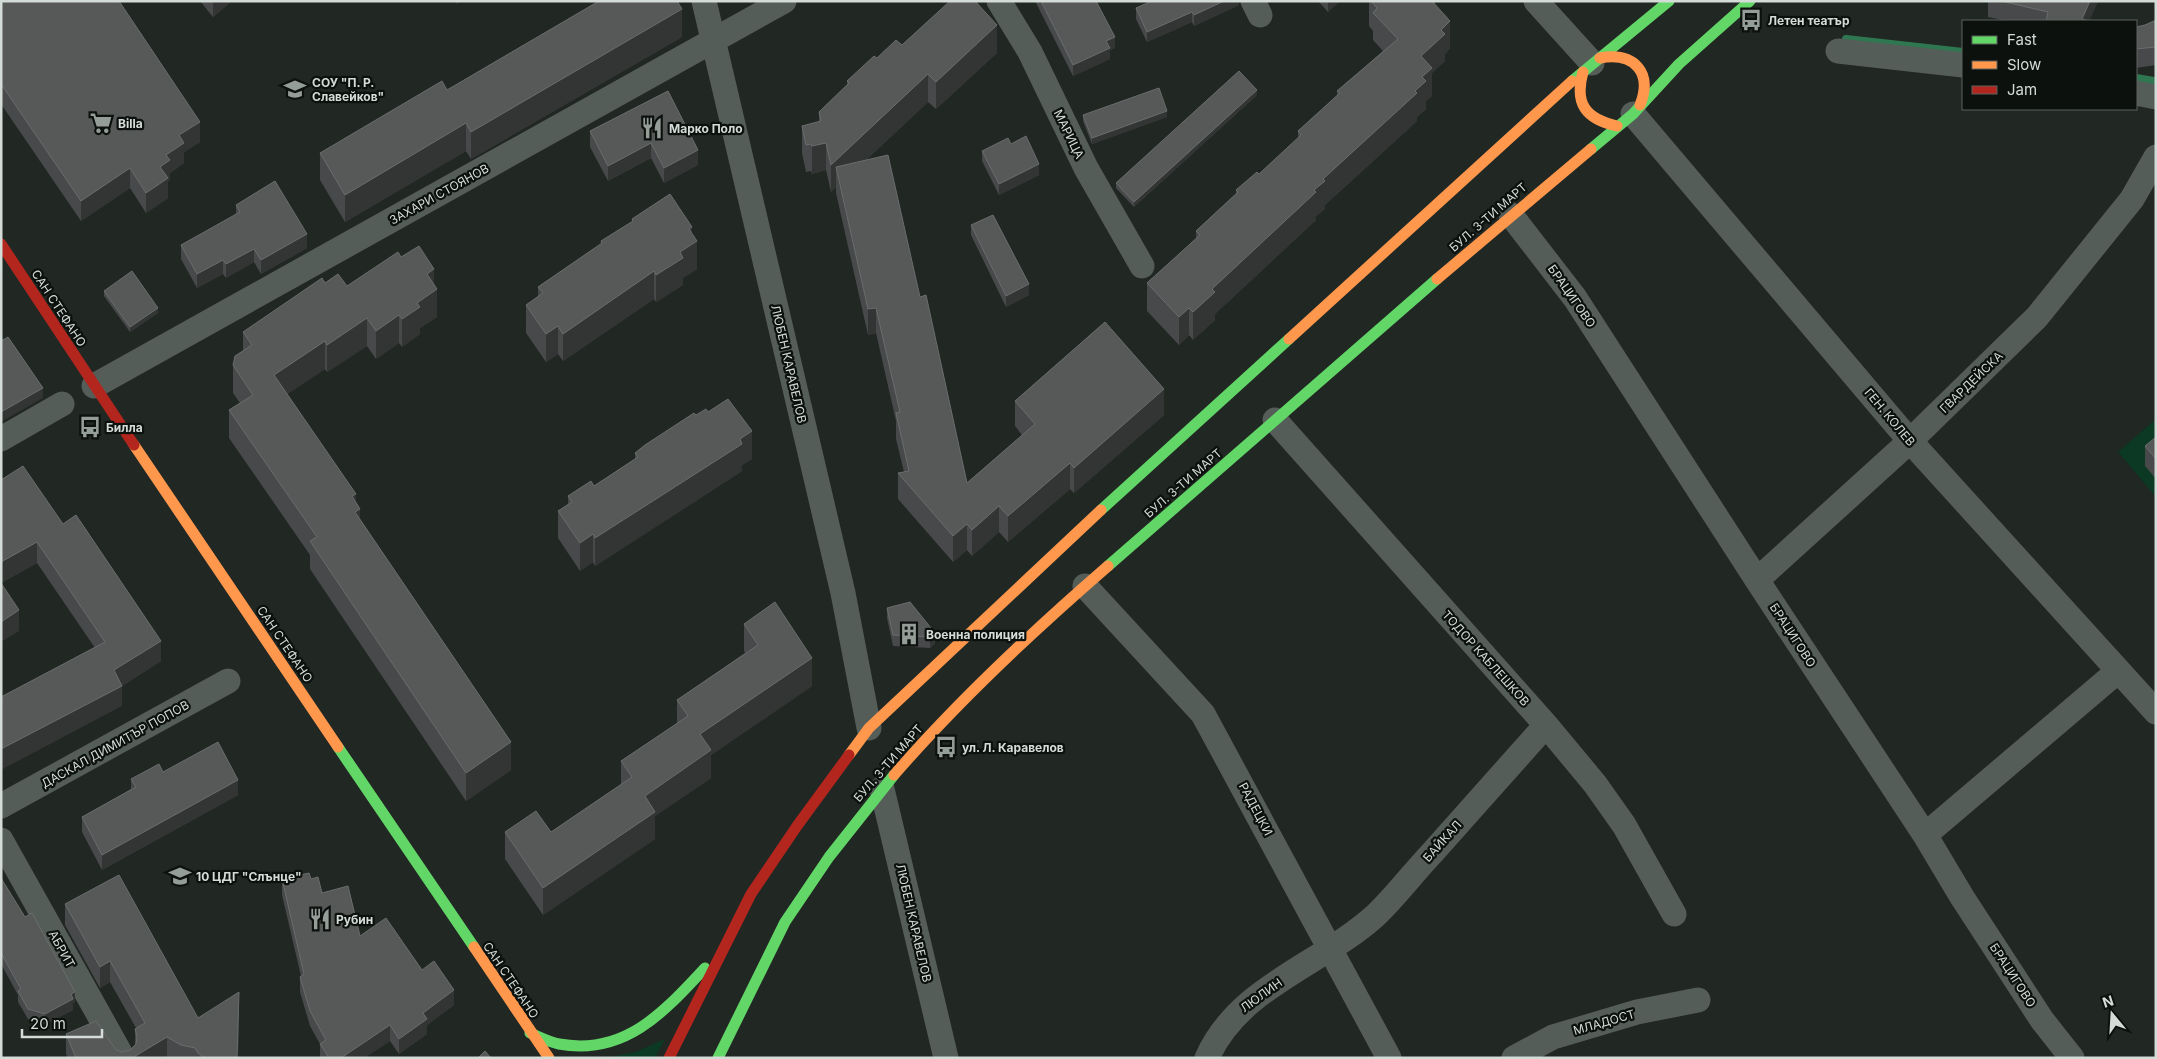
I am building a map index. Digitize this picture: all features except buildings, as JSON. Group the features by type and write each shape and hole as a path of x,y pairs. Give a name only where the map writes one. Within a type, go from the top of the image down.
{"main road":[{"path":"669,1058 751,894 797,826 869,728 1054,552 1592,64 1669,1"},
{"name":"БУЛ. 3-ТИ МАРТ","path":"718,1058 785,922 829,857 882,789 925,739 1002,663 1086,586 1511,215 1630,115 1679,64 1750,1"},
{"path":"1615,55 1630,59 1636,64 1641,71 1646,86 1630,115 1605,125 1597,121 1585,110 1579,88 1592,64 1615,55"},
{"name":"САН СТЕФАНО","path":"1,244 94,386 548,1058"},
{"path":"530,1033 559,1044 592,1047 622,1040 652,1021 723,949"}],"street":[{"name":"ЛЮБЕН КАРАВЕЛОВ","path":"704,1 843,593 869,728"},
{"name":"ЗАХАРИ СТОЯНОВ","path":"94,386 784,1"},
{"name":"МАРИЦА","path":"999,1 1030,52 1086,168 1142,266"},
{"path":"1536,1 1592,64"},
{"path":"1838,51 1962,66"},
{"path":"2137,93 2156,97"},
{"name":"ГЕН. КОЛЕВ","path":"1630,115 1910,441 2156,712"},
{"name":"ГВАРДЕЙСКА","path":"1757,580 1910,441 2037,317 2132,199 2156,157"},
{"name":"БРАЦИГОВО","path":"1511,215 1575,298 1925,836 1962,897 2037,1012 2072,1058"},
{"path":"1,439 62,404"},
{"name":"ТОДОР КАБЛЕШКОВ","path":"1275,420 1546,725 1595,784 1624,825 1674,914"},
{"name":"РАДЕЦКИ","path":"1086,586 1203,714 1389,1058"},
{"path":"1925,836 2118,671"},
{"name":"ДАСКАЛ ДИМИТЪР ПОПОВ","path":"1,806 228,681"},
{"name":"БАЙКАЛ","path":"1331,948 1375,915 1546,725"},
{"name":"ЛЮБЕН КАРАВЕЛОВ","path":"882,789 946,1058"},
{"name":"АБРИТ","path":"1,840 124,1058"},
{"name":"ЛЮЛИН","path":"1207,1058 1215,1041 1236,1013 1265,990 1331,948"},
{"name":"МЛАДОСТ","path":"1514,1058 1553,1037 1638,1012 1698,1000"}],"green space":[{"path":"2156,419 2156,497 2118,452"},
{"path":"665,1039 655,1058 605,1058 635,1052"}],"waterway":[{"path":"1846,39 1962,52"},
{"path":"2137,78 2154,81"}],"traffic: fast":[{"path":"1572,81 1669,1"},
{"path":"1591,149 1633,114 1679,64 1750,1"},
{"path":"1108,566 1437,279"},
{"path":"1101,510 1289,339"},
{"path":"338,747 474,947"},
{"path":"718,1058 785,922 829,857 894,775"},
{"path":"530,1033 559,1044 583,1046 604,1043 623,1037 658,1015 705,968"}],"traffic: slow":[{"path":"1600,58 1622,58 1638,67 1644,83 1640,105"},
{"path":"1583,72 1580,93 1585,108 1597,119 1617,126"},
{"path":"1289,339 1572,81"},
{"path":"1437,279 1591,149"},
{"path":"134,445 338,747"},
{"path":"849,755 869,728 1101,510"},
{"path":"894,775 944,720 997,667 1108,566"},
{"path":"474,947 549,1058"}],"traffic: jam":[{"path":"1,244 134,445"},
{"path":"669,1058 751,894 797,826 849,755"}],"place":[{"name":"Летен театър","path":"1751,20"},
{"name":"СОУ \"П. Р. Славейков\"","path":"295,89"},
{"name":"Billa","path":"101,123"},
{"name":"Марко Поло","path":"652,128"},
{"name":"Билла","path":"90,427"},
{"name":"Военна полиция","path":"909,634"},
{"name":"ул. Л. Каравелов","path":"946,747"},
{"name":"10 ЦДГ \"Слънце\"","path":"180,876"},
{"name":"Рубин","path":"320,919"}]}
